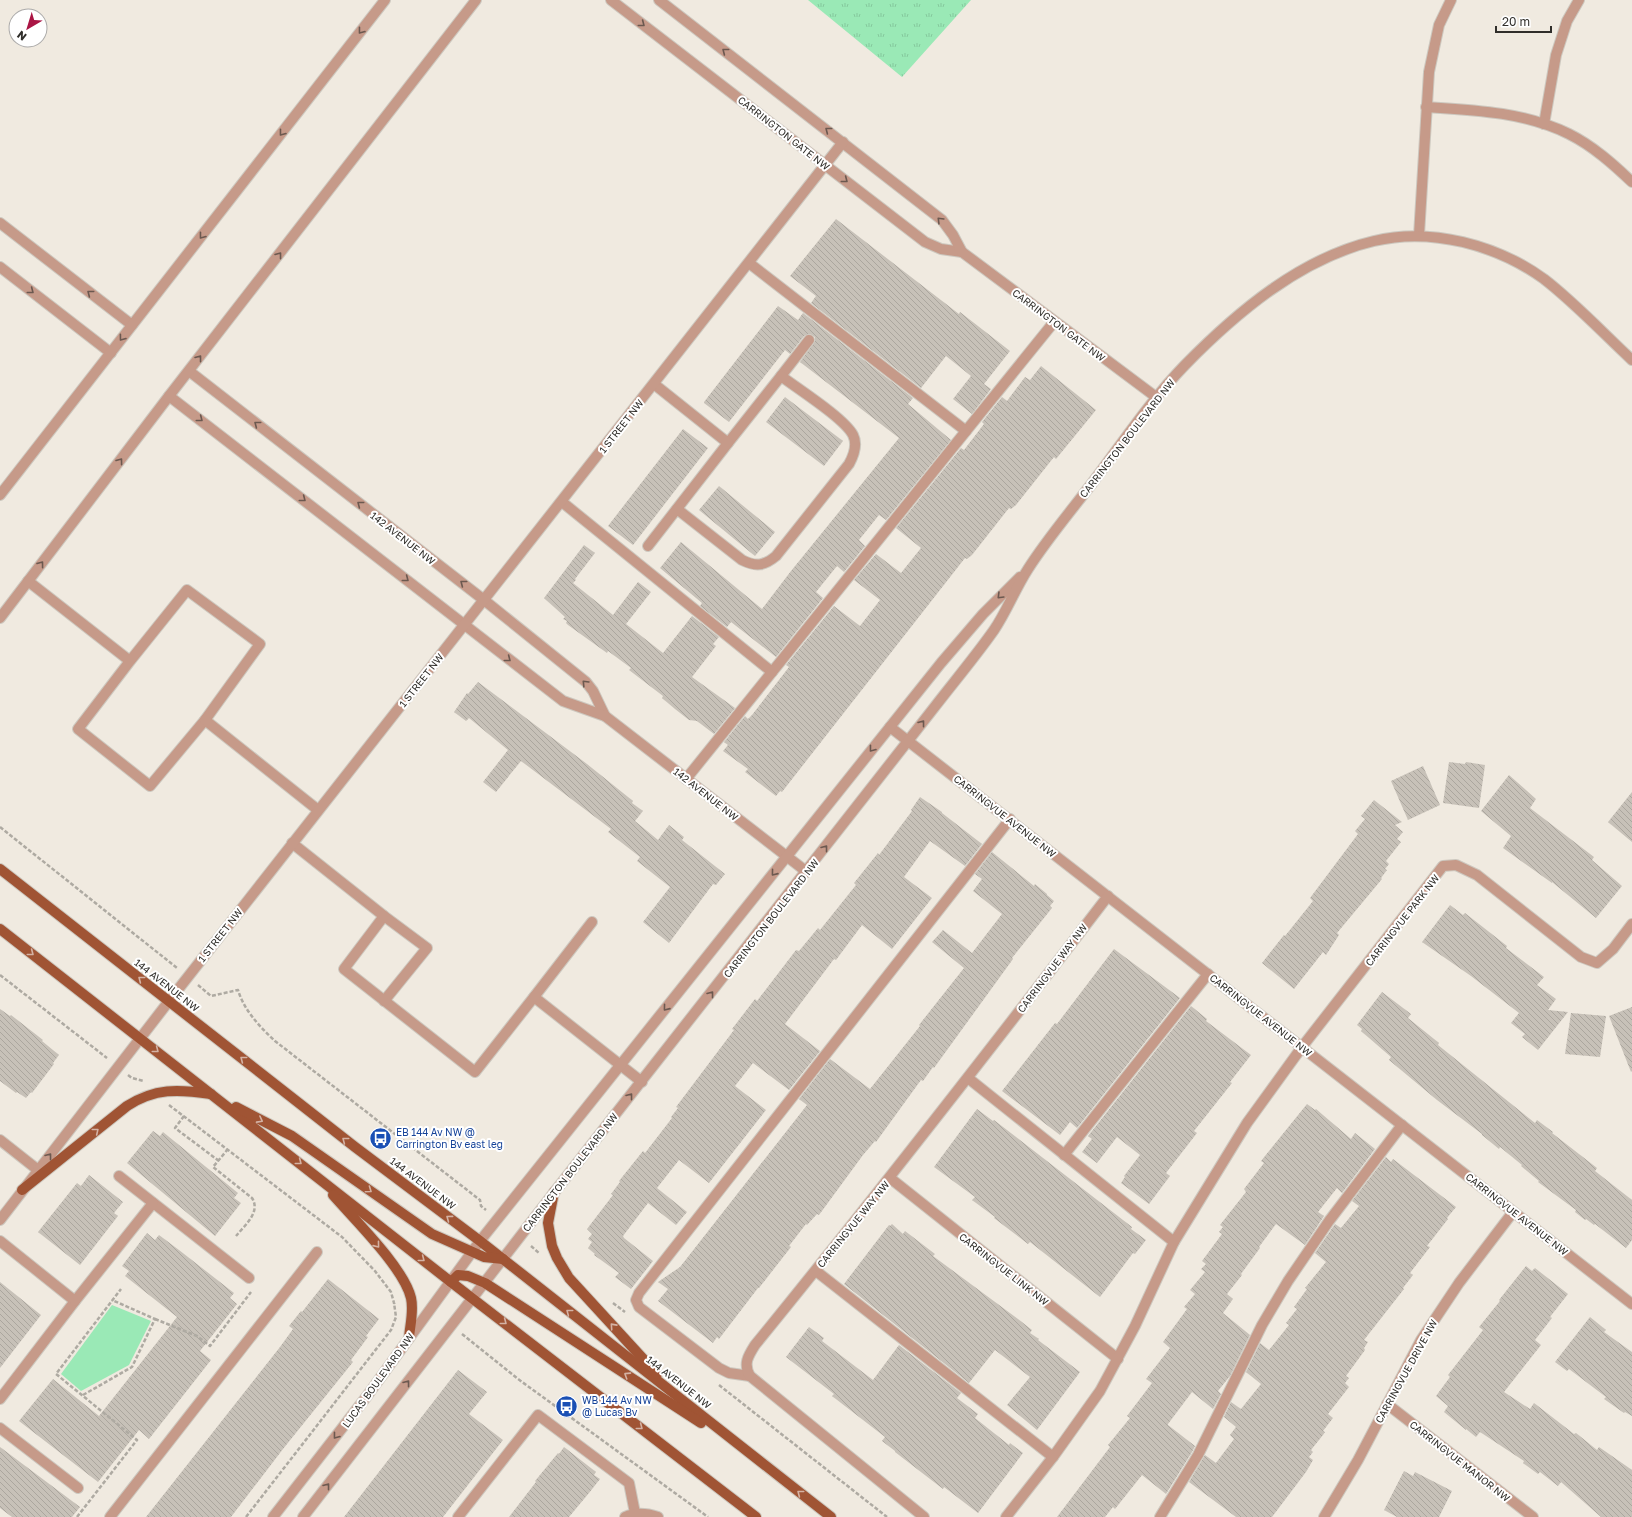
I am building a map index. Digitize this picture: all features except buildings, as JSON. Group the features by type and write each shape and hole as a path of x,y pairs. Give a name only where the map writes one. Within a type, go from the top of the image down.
{"main road":[{"name":"144 AVENUE NW","path":"0,869 355,1147 480,1241 831,1517"},
{"path":"0,929 451,1282 756,1517"},
{"path":"22,1190 127,1106 153,1093 186,1090 213,1095 292,1136 432,1234 472,1253 484,1257 503,1259"},
{"path":"314,1174 378,1245 403,1279 411,1297 413,1307 409,1338"},
{"path":"554,1192 548,1223 552,1246 557,1258 569,1278 677,1396"},
{"path":"451,1282 458,1275 468,1276 485,1283 753,1456"}],"street":[{"path":"0,495 386,0"},
{"path":"0,618 476,0"},
{"name":"CARRINGTON GATE NW","path":"611,0 925,242 941,249 962,252"},
{"name":"CARRINGTON GATE NW","path":"659,0 942,220 962,252 1156,397"},
{"path":"1419,235 1426,107 1433,51 1439,25 1451,0"},
{"path":"1544,124 1556,56 1567,21 1580,0"},
{"path":"1426,107 1499,112 1544,124 1569,134 1598,152 1632,182"},
{"name":"1 STREET NW","path":"0,1220 292,843 562,502 843,142"},
{"path":"0,223 132,325"},
{"name":"CARRINGTON BOULEVARD NW","path":"503,1259 554,1192 807,872 994,630 1028,569 1156,397 1215,334 1237,316 1293,276 1316,263 1375,240 1399,236 1419,235 1466,243 1506,258 1527,269 1556,290 1632,360"},
{"path":"749,263 966,431"},
{"path":"0,267 111,353"},
{"path":"686,779 1054,322"},
{"path":"648,546 809,340"},
{"name":"142 AVENUE NW","path":"189,371 484,600 586,682 593,692 604,716"},
{"path":"677,509 742,560 752,565 767,563 776,556 849,464 856,450 853,435 840,420 781,376"},
{"path":"654,384 728,443"},
{"name":"142 AVENUE NW","path":"170,396 563,701 604,716 807,872"},
{"path":"562,502 772,672"},
{"name":"CARRINGTON BOULEVARD NW","path":"480,1241 890,727 983,614 1028,569"},
{"path":"28,581 130,661"},
{"path":"187,590 260,644 205,720 150,786 78,729 187,590"},
{"path":"205,720 318,810"},
{"name":"CARRINGVUE AVENUE NW","path":"890,727 1513,1212 1631,1300"},
{"path":"924,1517 750,1376 729,1373 719,1368 639,1307 636,1300 639,1293 1010,819"},
{"path":"292,843 427,948 384,1001"},
{"name":"CARRINGVUE PARK NW","path":"1302,1047 1444,866 1456,865 1477,875 1581,957 1597,963 1613,949 1632,924"},
{"name":"CARRINGVUE WAY NW","path":"750,1376 746,1363 750,1353 890,1178 1108,896"},
{"path":"384,916 344,969 475,1072 592,922"},
{"path":"1064,1155 1208,974"},
{"path":"534,996 642,1082"},
{"path":"1006,1517 1053,1457 1092,1402 1118,1359 1174,1242 1247,1123 1302,1047"},
{"path":"968,1078 1174,1242"},
{"path":"1160,1517 1198,1455 1262,1324 1288,1281 1329,1221 1402,1125"},
{"path":"0,1140 38,1170"},
{"path":"119,1176 249,1278"},
{"name":"CARRINGVUE LINK NW","path":"890,1178 1118,1359"},
{"path":"0,1399 153,1203"},
{"name":"CARRINGVUE DRIVE NW","path":"1324,1517 1358,1460 1421,1340 1436,1315 1513,1212"},
{"path":"0,1241 75,1301"},
{"name":"LUCAS BOULEVARD NW","path":"273,1517 367,1396 480,1241"},
{"path":"110,1517 317,1252"},
{"path":"303,1517 503,1259"},
{"path":"816,1270 1053,1457"},
{"name":"CARRINGVUE MANOR NW","path":"1387,1404 1533,1517"},
{"path":"458,1517 538,1415 629,1482 635,1513"},
{"path":"0,1428 78,1488"},
{"path":"624,1517 635,1513 648,1514 658,1517"}],"path":[{"path":"0,827 211,996 238,990 247,1010 260,1027 275,1041 480,1200 481,1206"},
{"path":"0,975 132,1078 149,1083 158,1102 172,1106 342,1237 375,1271 391,1292 396,1317 391,1330 246,1517"},
{"path":"184,1116 175,1128 218,1161"},
{"path":"228,1149 214,1167 252,1198 256,1204 256,1209 236,1236"},
{"path":"112,1300 197,1336 210,1346 252,1293 247,1288 249,1278"},
{"path":"78,1517 137,1440 56,1374 121,1289"},
{"path":"394,1303 401,1300"},
{"path":"83,1395 132,1366 155,1319"},
{"path":"463,1335 476,1343 518,1379 708,1517"}],"green space":[{"path":"808,0 971,0 902,77"},
{"path":"112,1305 151,1321 129,1365 81,1391 61,1374"}],"place":[{"name":"EB 144 Av NW @ Carrington Bv east leg","path":"381,1138"},
{"name":"WB 144 Av NW @ Lucas Bv","path":"567,1406"}]}
